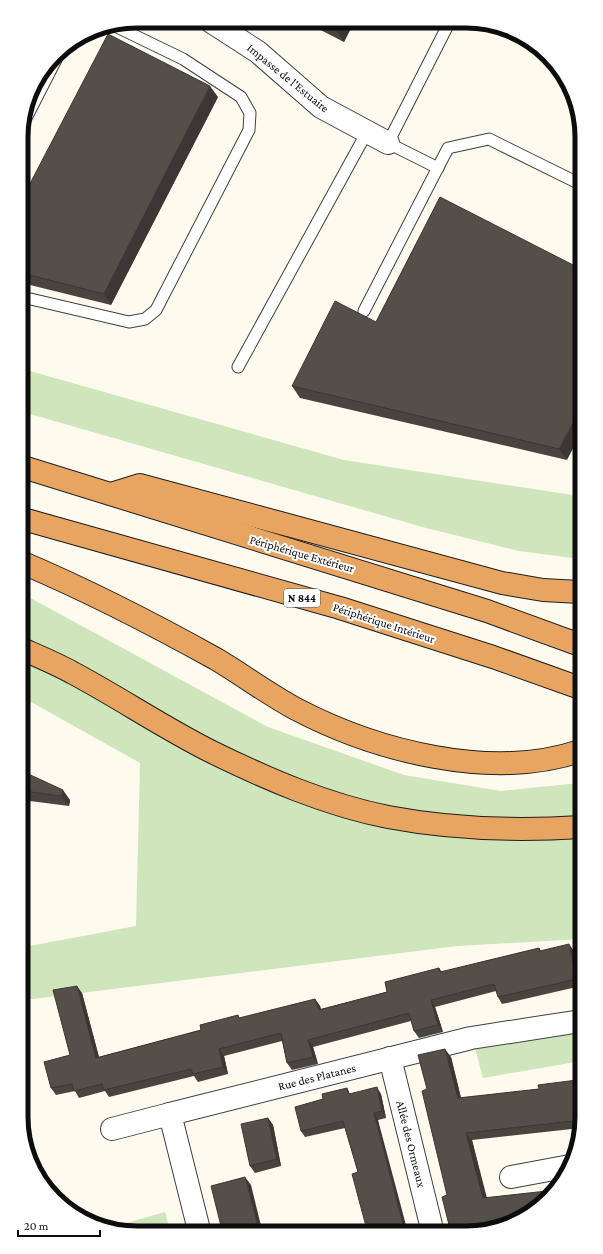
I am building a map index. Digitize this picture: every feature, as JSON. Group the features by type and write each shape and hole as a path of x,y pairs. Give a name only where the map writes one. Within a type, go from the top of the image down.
{"highway":[{"name":"Périphérique Extérieur","path":"28,469 224,531 334,563 487,611 575,643"},
{"path":"111,494 140,485 502,583 543,590 575,592"},
{"name":"Périphérique Intérieur","path":"28,520 340,608 493,657 575,686"},
{"path":"28,565 86,590 216,660 295,708 330,725 395,748 428,756 491,763 519,763 575,753"},
{"path":"28,652 72,672 212,752 281,784 333,802 387,817 435,824 528,830 575,828"}],"street":[{"name":"Impasse de l'Estuaire","path":"220,28 258,52 321,107 388,143"},
{"name":"Rue des Platanes","path":"112,1129 471,1038 575,1022"},
{"name":"Allée des Ormeaux","path":"390,1058 431,1226"},
{"path":"170,1114 198,1226"},
{"path":"511,1177 563,1167"}],"lane":[{"path":"438,168 388,143 446,28"},
{"path":"28,297 129,322 145,319 156,310 249,130 250,113 241,98 183,59 121,29"},
{"path":"34,103 50,72"},
{"path":"238,367 366,132"},
{"path":"364,311 448,148 489,139 575,182"}],"green space":[{"path":"28,370 344,460 575,495 575,558 519,551 426,528 28,413"},
{"path":"28,597 268,727 404,775 501,791 575,784 575,939 458,946 28,1000 28,946 136,926 140,763 28,700"},
{"path":"575,1033 575,1062 483,1078 475,1048"},
{"path":"165,1212 169,1226 130,1226 120,1225"}],"building":[{"path":"331,28 339,28 337,31"},
{"path":"108,34 210,86 104,294 28,275 28,187"},
{"path":"440,197 575,266 575,419 559,449 292,386 335,301 376,322"},
{"path":"28,774 63,790 61,796 28,792"},
{"path":"569,944 575,970 575,979 498,997 494,984 431,1000 438,1025 414,1031 409,1013 308,1040 313,1057 287,1063 281,1033 219,1049 223,1067 193,1074 191,1069 104,1090 102,1084 74,1091 72,1084 51,1088 44,1062 70,1055 53,990 77,986 96,1058 201,1030 200,1025 238,1015 239,1018 315,999 319,1010 387,992 385,982 439,968 440,972 539,948 540,951"},
{"path":"445,1049 458,1098 539,1089 538,1085 575,1080 575,1121 466,1133 483,1198 546,1191 538,1199 514,1215 494,1222 480,1225 449,1226 442,1197 447,1195 422,1091 427,1089 418,1055"},
{"path":"377,1087 382,1111 374,1113 403,1226 366,1226 352,1174 358,1172 343,1121 301,1131 295,1107 323,1099 322,1094 347,1088 349,1094"},
{"path":"268,1118 277,1159 250,1166 241,1124"},
{"path":"245,1177 258,1226 221,1226 211,1186"}]}
